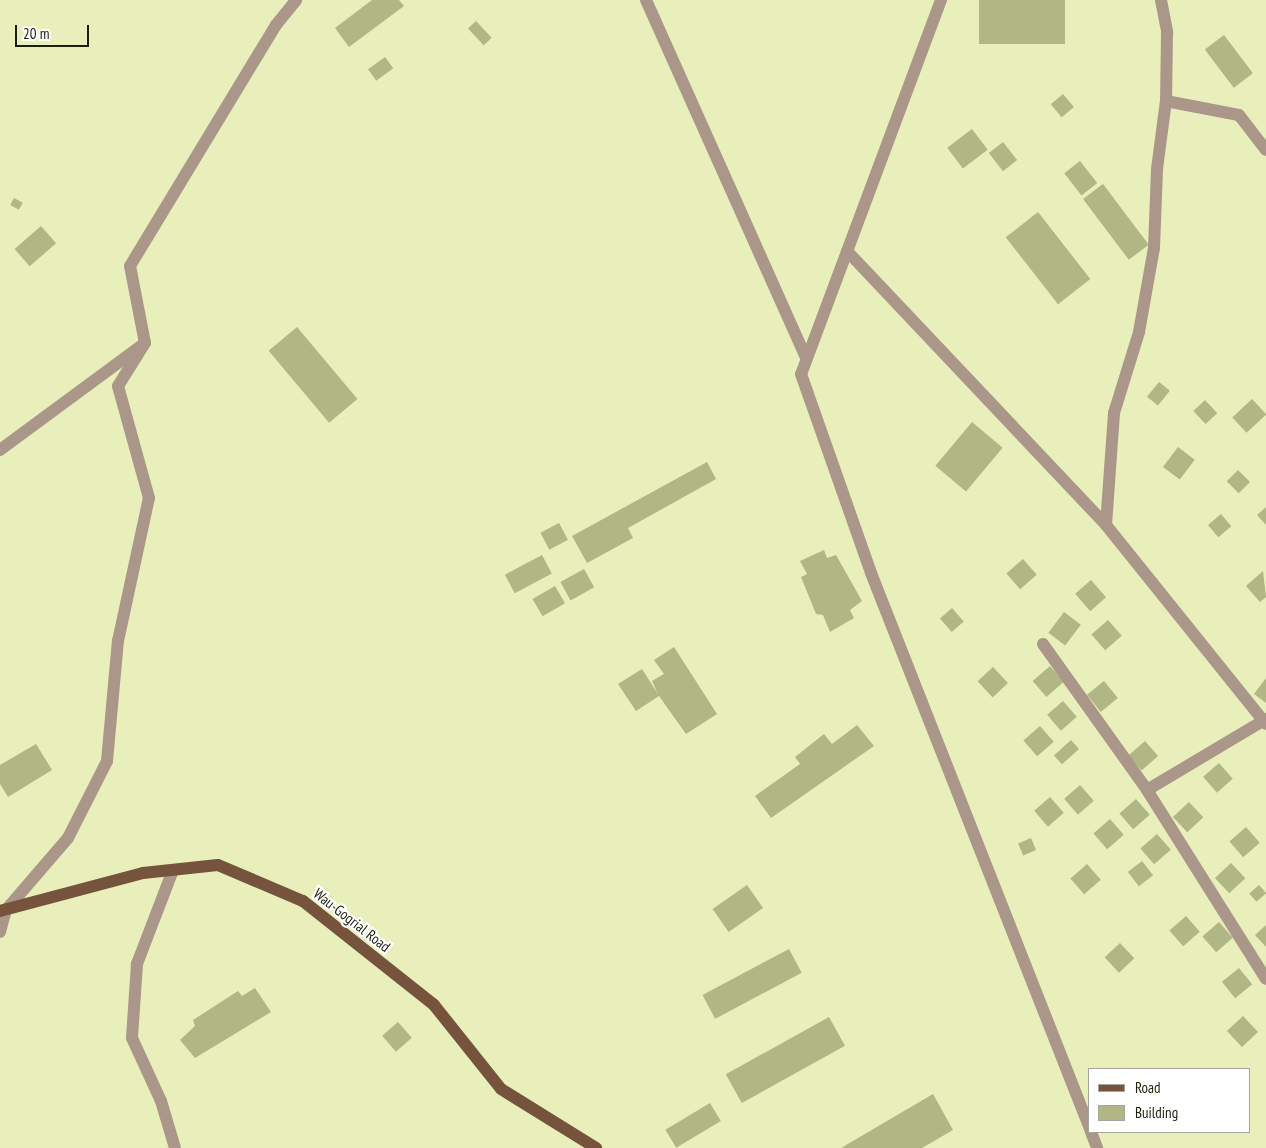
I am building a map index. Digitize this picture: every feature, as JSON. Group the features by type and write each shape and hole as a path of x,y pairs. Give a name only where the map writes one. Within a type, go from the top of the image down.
{"main road":[{"name":"Wau-Gogrial Road","path":"3,910 143,873 218,865 303,900 434,1005 500,1089 596,1148"}],"street":[{"path":"0,932 3,910 68,838 107,761 118,641 149,498 118,386 145,343 130,266 276,25 296,0"},
{"path":"646,0 806,358"},
{"path":"941,0 801,374 871,573 1088,1125"},
{"path":"1106,525 1114,413 1138,332 1154,248 1157,169 1166,101 1167,32 1161,0"},
{"path":"1166,101 1239,115 1266,150"},
{"path":"847,252 1106,525 1265,721 1147,790"},
{"path":"0,450 145,343"},
{"path":"1043,644 1147,790 1264,973"},
{"path":"173,870 137,964 132,1038 161,1101 175,1148"},
{"path":"1091,1133 1097,1148"}],"building":[{"path":"372,0 399,0 404,6 349,47 335,28"},
{"path":"979,0 1065,0 1065,44 979,44"},
{"path":"476,21 492,38 484,45 468,29"},
{"path":"1224,35 1253,73 1234,88 1205,49"},
{"path":"385,57 393,68 376,81 368,69"},
{"path":"1063,94 1074,107 1062,117 1051,104"},
{"path":"972,129 988,150 963,168 947,148"},
{"path":"1003,142 1017,160 1003,171 989,153"},
{"path":"1080,161 1097,183 1081,195 1064,173"},
{"path":"1103,184 1149,245 1129,260 1083,199"},
{"path":"14,198 23,203 19,210 10,205"},
{"path":"1038,212 1090,279 1058,304 1006,237"},
{"path":"41,226 56,243 30,266 15,249"},
{"path":"297,327 357,399 329,423 269,351"},
{"path":"1159,382 1170,391 1158,406 1147,397"},
{"path":"1252,399 1266,415 1247,433 1232,417"},
{"path":"1205,400 1217,413 1206,424 1193,411"},
{"path":"972,422 1003,448 966,491 935,466"},
{"path":"1178,447 1195,460 1180,480 1163,467"},
{"path":"707,462 716,479 628,528 633,538 587,563 572,536"},
{"path":"1238,470 1250,482 1239,493 1227,481"},
{"path":"1266,507 1266,525 1257,515"},
{"path":"1221,514 1231,526 1218,537 1208,525"},
{"path":"559,523 568,540 549,550 540,533"},
{"path":"824,550 827,558 836,555 862,601 850,610 854,618 830,632 823,615 816,614 801,577 807,574 800,561"},
{"path":"542,555 552,574 515,593 505,575"},
{"path":"1023,559 1037,575 1020,589 1006,573"},
{"path":"584,569 594,587 571,600 560,582"},
{"path":"1263,571 1266,597 1260,602 1246,586"},
{"path":"1091,580 1106,597 1090,611 1075,594"},
{"path":"555,586 565,603 542,616 532,599"},
{"path":"952,608 964,622 952,632 940,618"},
{"path":"1064,612 1081,625 1065,645 1048,633"},
{"path":"1108,620 1122,636 1105,650 1091,634"},
{"path":"674,647 717,714 686,734 659,696 636,711 618,684 642,669 658,694 652,681 664,674 654,660"},
{"path":"1050,666 1064,682 1046,697 1033,681"},
{"path":"993,667 1008,683 993,697 978,681"},
{"path":"1266,678 1266,703 1254,694"},
{"path":"1104,681 1118,698 1101,712 1087,695"},
{"path":"1063,701 1077,717 1061,731 1047,715"},
{"path":"857,725 874,746 771,818 755,796 800,764 795,757 824,734 832,744"},
{"path":"1040,726 1054,742 1037,756 1023,740"},
{"path":"1071,740 1079,749 1062,764 1054,755"},
{"path":"1145,741 1158,756 1142,771 1128,755"},
{"path":"36,744 52,770 8,797 0,784 0,765"},
{"path":"1219,763 1233,779 1217,793 1203,777"},
{"path":"1080,785 1094,801 1078,815 1064,799"},
{"path":"1050,797 1064,813 1048,827 1034,811"},
{"path":"1136,799 1150,815 1133,829 1119,813"},
{"path":"1189,802 1203,817 1187,832 1173,817"},
{"path":"1110,819 1124,835 1107,849 1093,833"},
{"path":"1246,827 1260,843 1243,857 1229,841"},
{"path":"1157,834 1171,850 1154,864 1140,848"},
{"path":"1031,838 1036,850 1023,855 1018,843"},
{"path":"1142,861 1153,875 1139,886 1128,872"},
{"path":"1231,863 1245,878 1229,893 1215,878"},
{"path":"1087,864 1101,880 1084,894 1070,878"},
{"path":"747,885 763,908 729,932 713,909"},
{"path":"1259,885 1266,893 1256,902 1249,894"},
{"path":"1186,916 1200,932 1183,946 1169,930"},
{"path":"1219,922 1233,938 1216,952 1202,936"},
{"path":"1266,925 1266,947 1255,935"},
{"path":"1120,943 1134,958 1119,973 1105,957"},
{"path":"789,949 802,973 715,1019 702,995"},
{"path":"1239,968 1252,984 1235,998 1222,982"},
{"path":"255,988 271,1012 195,1058 180,1040 195,1026 193,1020 238,991 242,996"},
{"path":"1243,1016 1258,1032 1242,1047 1227,1031"},
{"path":"829,1017 845,1046 742,1103 726,1074"},
{"path":"398,1022 412,1038 396,1052 382,1036"},
{"path":"933,1094 953,1130 922,1148 841,1148"},
{"path":"710,1103 721,1121 676,1148 665,1130"}]}
